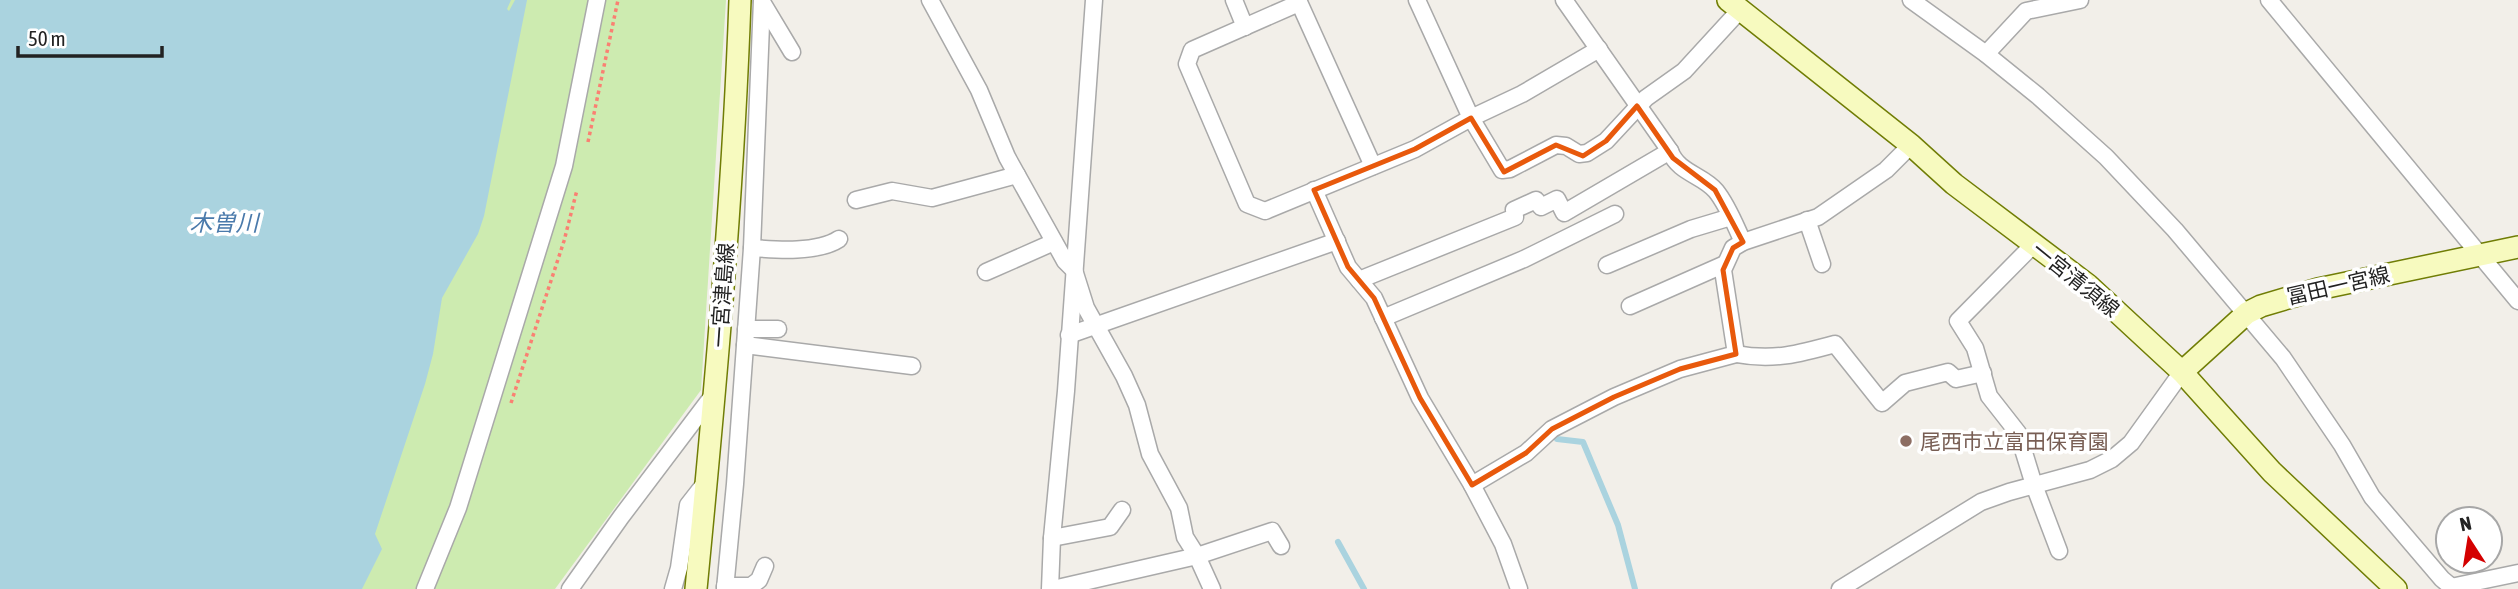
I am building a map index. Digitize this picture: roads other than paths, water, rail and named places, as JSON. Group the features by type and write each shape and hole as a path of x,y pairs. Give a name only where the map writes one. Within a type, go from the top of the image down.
{"main road":[{"name":"一宮津島線","path":"696,589 716,392 737,81 755,1"},
{"name":"一宮清須線","path":"1734,5 1911,145 1954,184 2088,285 2182,372 2272,472 2396,589"},
{"name":"冨田一宮線","path":"2182,372 2247,313 2277,299 2518,247"}],"street":[{"path":"425,589 458,508 564,166 597,0"},
{"path":"930,0 979,90 1007,157 1065,261 1074,270 1086,308 1138,405 1150,454 1179,508 1185,537 1212,589"},
{"path":"1094,0 1052,538 1052,589 1197,556 1272,531 1281,546"},
{"path":"1234,0 1245,27"},
{"path":"1417,0 1471,118 1502,170 1510,169 1556,145 1566,146 1579,154 1587,153 1606,141 1637,106 1684,71 1734,5"},
{"path":"1564,0 1673,158 1686,171 1716,190 1743,242"},
{"path":"1911,0 1986,54 2106,157 2175,230 2283,358 2342,445 2372,497 2453,588 2518,573"},
{"path":"1986,54 2026,11 2080,0"},
{"path":"2269,0 2518,301"},
{"path":"755,1 792,52"},
{"path":"755,1 752,248 725,587 751,586 759,580 765,566"},
{"path":"1373,166 1299,1 1192,50 1187,64 1247,204 1265,211 1415,149 1522,94 1599,49"},
{"path":"1736,354 1723,270 1733,248 1743,242 1818,217 1886,170 1911,145"},
{"path":"1359,280 1515,217 1514,210 1536,200 1541,207 1557,199 1564,214 1670,151"},
{"path":"856,200 892,191 932,198 1017,175"},
{"path":"1314,190 1348,267 1374,298 1420,398 1472,485 1503,544 1519,589"},
{"path":"1383,318 1524,259 1615,214"},
{"path":"1607,265 1691,229 1731,217"},
{"path":"1807,220 1822,264"},
{"path":"752,248 783,250 831,244 839,239"},
{"path":"1069,335 1337,241"},
{"path":"986,272 1054,242"},
{"path":"2034,244 1958,321 1975,348 1989,396 2018,433 2059,551"},
{"path":"1630,306 1725,264"},
{"path":"746,337 778,329"},
{"path":"746,337 912,366"},
{"path":"1472,485 1527,453 1552,429 1614,397 1680,369 1736,354 1760,359 1782,358 1835,344 1882,403 1905,383 1948,372 1956,379 1983,373"},
{"path":"1840,589 1981,502 2090,470 2112,459 2131,443 2182,372"},
{"path":"570,589 716,392"},
{"path":"673,589 679,568 688,505 706,482"},
{"path":"1052,538 1110,527 1122,510"}],"water":[{"name":"木曽川","path":"0,0 511,0 507,9 509,11 515,0 527,0 484,216 478,234 442,298 425,384 375,534 382,549 362,589 0,589"}],"waterway":[{"path":"1557,439 1583,442 1618,525 1635,589"},
{"path":"1338,542 1364,589"}],"place":[{"name":"尾西市立富田保育園","path":"1906,441"}]}
